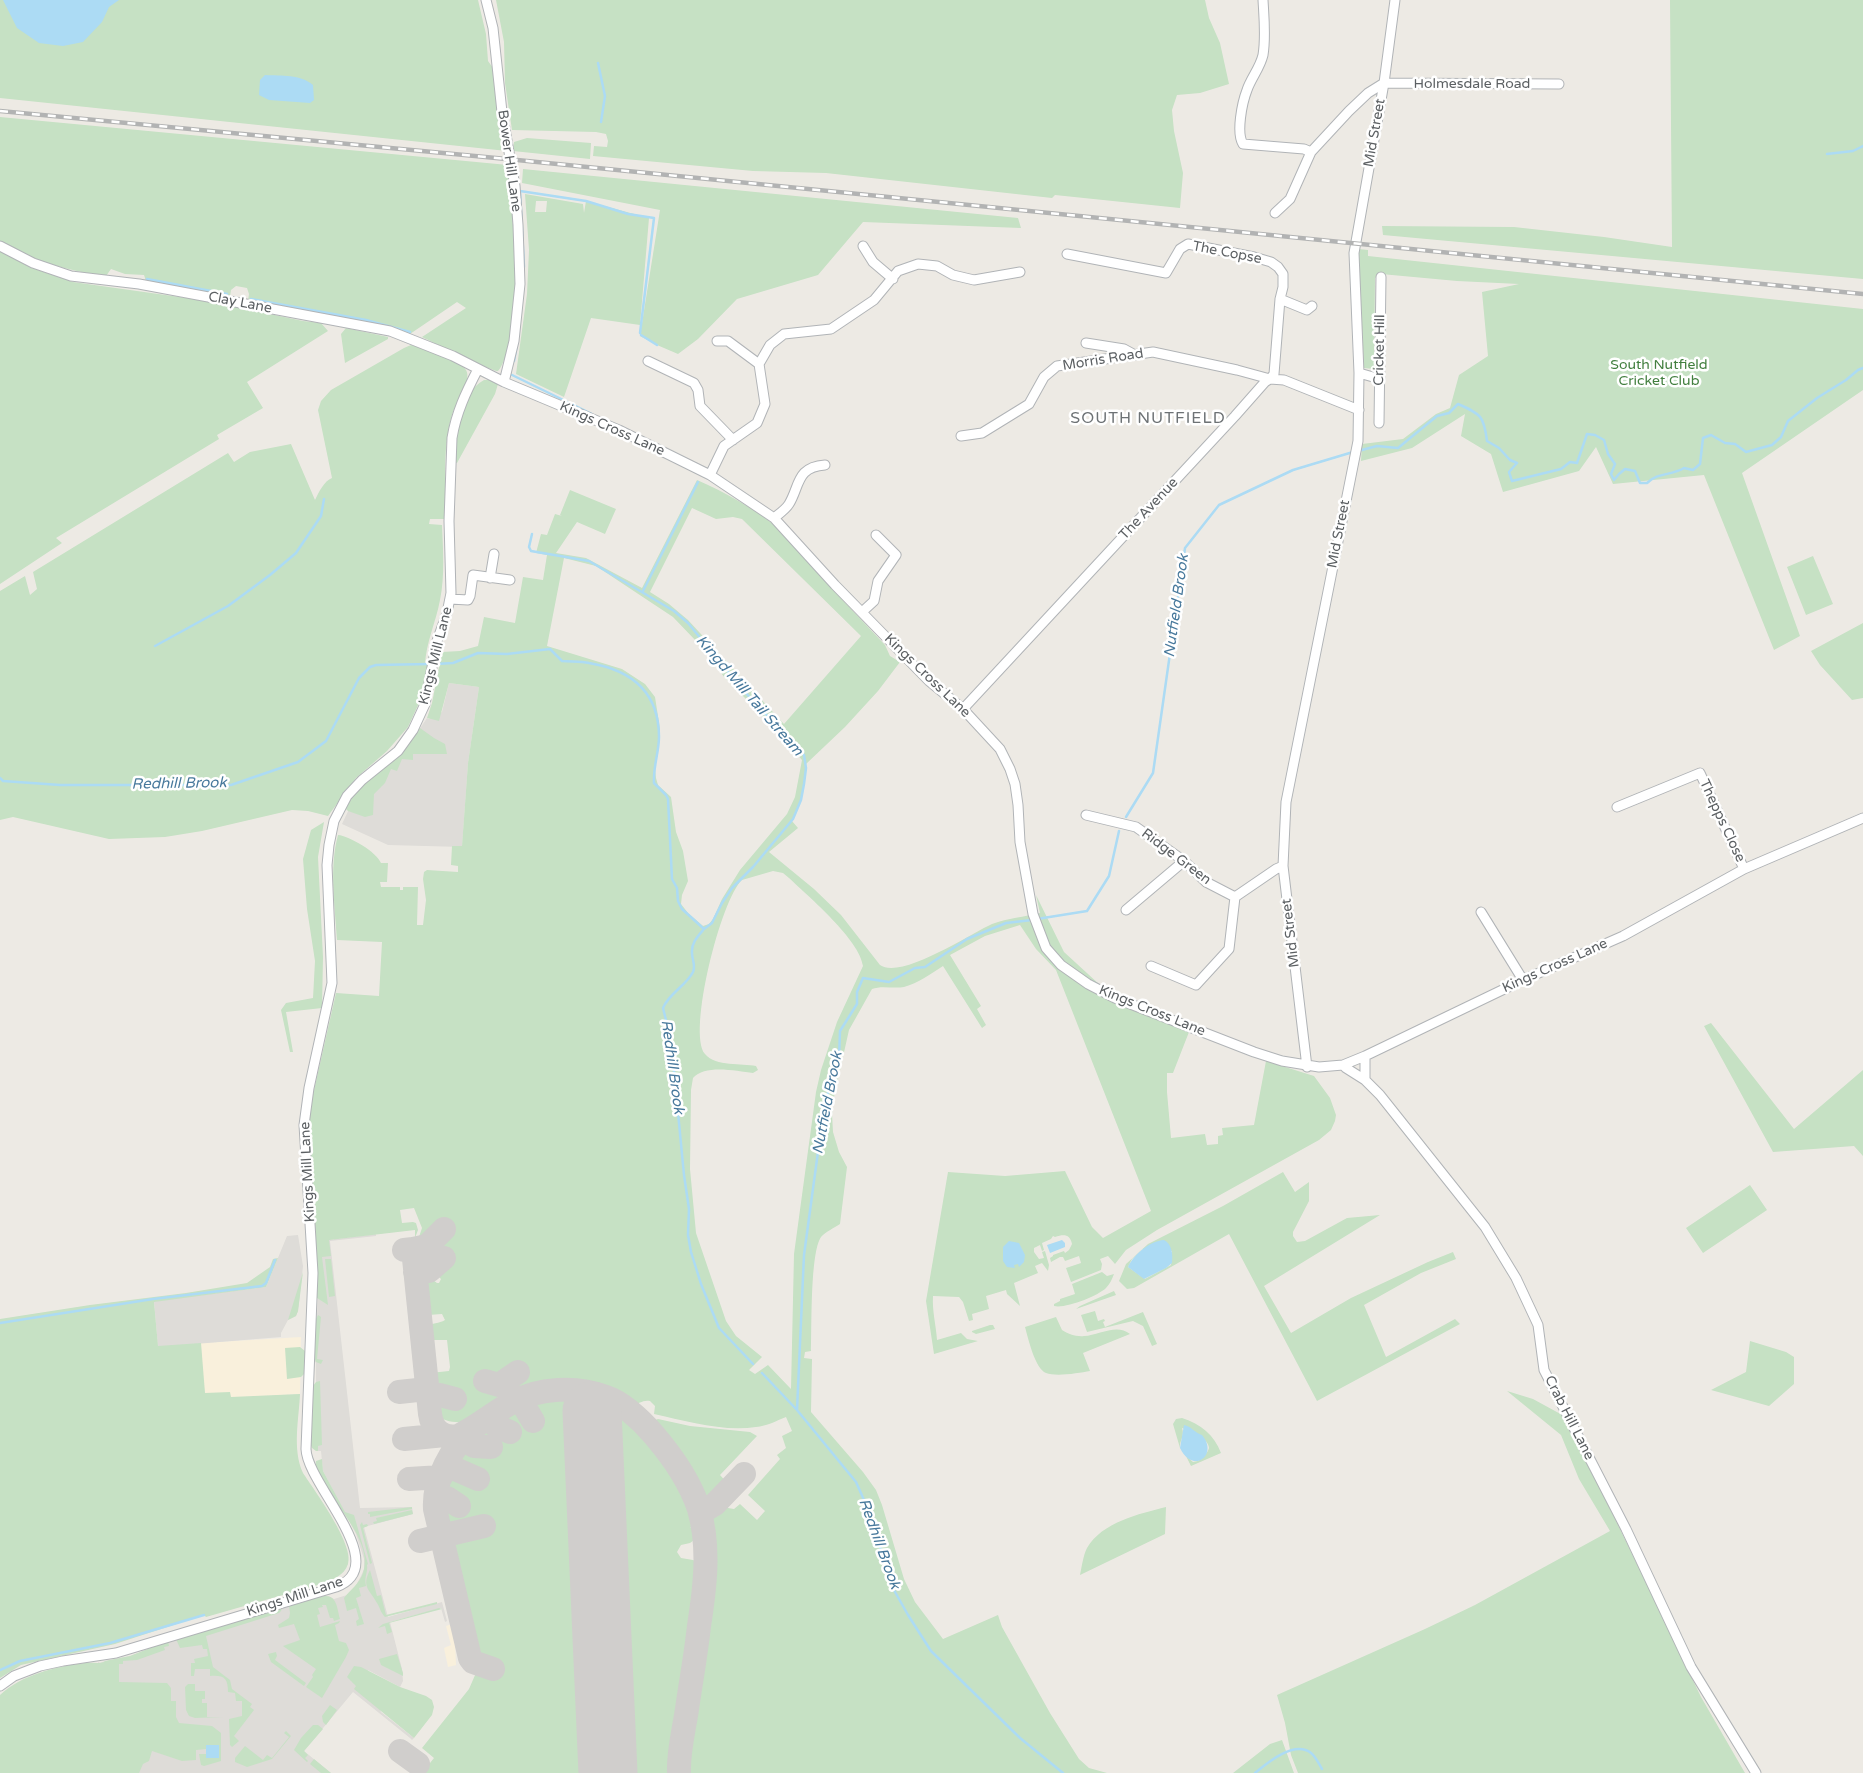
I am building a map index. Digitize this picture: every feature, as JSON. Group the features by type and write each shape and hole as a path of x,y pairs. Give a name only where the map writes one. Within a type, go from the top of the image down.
{"street":[{"name":"Bower Hill Lane","path":"486,0 494,28 502,112 515,186 518,225 520,284 514,341 504,382"},
{"path":"1263,0 1265,27 1263,54 1259,68 1247,89 1242,106 1239,138 1243,144 1304,149 1311,152"},
{"name":"Mid Street","path":"1307,1067 1283,866 1286,802 1358,441 1359,373 1354,253 1384,83 1395,0"},
{"path":"1275,212 1290,199 1311,152 1368,93 1384,83"},
{"name":"Holmesdale Road","path":"1384,83 1560,84"},
{"name":"The Copse","path":"1067,254 1166,273 1180,249 1188,244 1254,257 1272,262 1283,274 1283,287 1280,299"},
{"name":"Clay Lane","path":"0,246 34,263 70,276 139,284 390,331 453,356 478,369"},
{"path":"863,246 872,262 892,279"},
{"path":"710,475 724,446 757,424 765,404 759,364 770,345 784,334 831,329 874,300 898,271 918,264 938,266 952,275 974,280 1020,272"},
{"name":"Cricket Hill","path":"1379,423 1381,277"},
{"path":"1270,379 1274,374 1280,299 1307,310 1312,306"},
{"path":"717,341 728,341 759,364"},
{"path":"1086,343 1124,349 1135,355"},
{"name":"Morris Road","path":"961,436 982,433 1029,404 1044,377 1058,366 1153,352 1270,379"},
{"path":"648,361 694,384 698,390 700,406 733,440"},
{"name":"Kings Cross Lane","path":"478,369 504,382 622,431 710,475 774,518 929,681 963,709 1000,749 1010,769 1018,804 1020,842 1033,914 1046,948 1052,957 1068,970 1102,991 1160,1016 1254,1052 1307,1067 1343,1065 1523,980 1623,936 1744,869 1863,818"},
{"name":"Kings Mill Lane","path":"0,1686 14,1676 40,1666 116,1653 336,1587 348,1580 354,1571 356,1558 349,1534 313,1474 306,1455 313,1272 304,1146 304,1115 332,983 327,864 329,840 334,822 344,800 350,792 395,754 409,736 423,709 434,656 450,599 452,582 449,521 452,438 457,414 478,369"},
{"path":"1359,373 1380,379"},
{"path":"1270,379 1284,380 1359,410"},
{"name":"The Avenue","path":"963,709 1261,386 1270,379"},
{"path":"774,518 789,504 796,486 805,472 815,465 825,465"},
{"path":"862,612 874,601 878,581 896,555 876,535"},
{"path":"490,578 494,554"},
{"path":"450,599 465,601 469,599 468,575 510,580"},
{"name":"Thepps Close","path":"1617,807 1700,772 1744,869"},
{"name":"Ridge Green","path":"1086,815 1136,827 1184,861 1206,882 1235,897"},
{"path":"1126,910 1184,861"},
{"path":"1151,966 1196,985 1230,949 1235,897 1283,866"},
{"path":"1481,912 1523,980"},
{"path":"1365,1056 1365,1080"},
{"name":"Crab Hill Lane","path":"1343,1065 1365,1080 1485,1227 1516,1278 1538,1326 1544,1370 1626,1529 1691,1667 1756,1773"}],"shaded area":[{"path":"449,683 479,687 468,763 462,847 388,845 342,824 351,805 371,777 389,764 409,745 427,718 429,719 442,712"},
{"path":"376,1234 376,1236 330,1241 360,1508 412,1507 413,1514 364,1527 388,1617 442,1602 447,1621 445,1622 441,1608 390,1622 402,1669 403,1681 400,1687 368,1670 381,1712 414,1738 412,1740 353,1692 304,1751 331,1773 111,1773 98,1662 130,1656 176,1639 212,1630 319,1597 328,1596 334,1599 347,1595 354,1589 361,1576 364,1569 364,1559 356,1534 323,1471 321,1451 316,1451 316,1363 314,1360 318,1299 321,1293 319,1241"},
{"path":"298,1235 303,1266 298,1311 296,1316 288,1320 281,1333 281,1337 158,1347 154,1301 266,1287 287,1236"},
{"path":"301,1337 300,1394 207,1399 203,1385 201,1343"},
{"path":"452,1624 456,1665 448,1667 444,1648 451,1645 446,1626"}],"green space":[{"path":"0,0 478,0 486,34 488,61 493,68 500,130 507,151 0,98"},
{"path":"496,0 1205,0 1209,18 1220,43 1229,84 1200,93 1177,95 1172,110 1174,131 1183,173 1180,208 1055,195 1052,198 826,173 753,171 593,156 594,146 607,147 606,134 596,132 512,130 505,83 504,42"},
{"path":"1670,0 1863,0 1863,279 1383,235 1382,226 1514,227 1672,247"},
{"path":"0,117 508,165 517,291 515,315 502,365 498,371 494,370 422,337 466,308 457,302 410,334 362,321 248,301 249,294 247,288 236,286 231,290 230,297 146,281 144,275 125,274 111,269 106,276 92,274 38,260 12,248 0,241"},
{"path":"527,138 591,143 590,159 513,151 514,142"},
{"path":"523,169 1018,218 1021,228 863,222 818,275 737,299 698,339 678,354 640,336 660,210 522,183"},
{"path":"525,194 583,204 584,213 586,201 649,218 640,325 591,318 564,397 516,374 527,294 529,250","holes":["536,201 547,201 546,212 535,212"]},
{"name":"South Nutfield Cricket Club","path":"1358,249 1368,250 1368,256 1863,309 1863,390 1742,473 1800,636 1774,650 1704,475 1613,484 1596,447 1579,471 1503,492 1491,454 1461,436 1465,414 1412,448 1361,461 1362,444 1403,439 1436,414 1450,408 1459,375 1488,356 1482,292 1519,284 1381,274 1375,278 1374,369 1364,368"},
{"path":"0,250 29,267 73,282 208,301 321,323 328,331 247,382 263,408 217,435 219,439 56,538 62,543 0,584"},
{"path":"346,328 388,337 388,339 345,363 341,334"},
{"path":"411,345 457,362 466,370 467,379 453,412 447,437 444,519 430,519 429,524 442,525 442,591 427,648 425,665 428,665 419,703 408,727 387,751 356,778 328,816 308,811 292,810 202,831 165,837 109,839 13,817 0,820 0,591 25,576 30,595 37,589 33,572 228,453 234,462 250,452 291,444 315,500 324,484 332,478 318,410 321,401 331,390"},
{"path":"484,380 491,380 498,384 495,394 457,463 455,462 456,441 460,417 469,395"},
{"path":"697,480 738,501 777,527 885,645 890,656 900,662 878,691 845,727 806,764 802,798 792,821 798,828 769,852 814,889 841,915 880,965 890,968 919,961 992,924 1040,913 1036,895 1064,952 1100,985 1096,993 1189,1032 1173,1073 1167,1073 1171,1138 1205,1134 1207,1145 1218,1144 1218,1136 1223,1135 1222,1128 1254,1125 1266,1061 1314,1076 1330,1098 1336,1115 1335,1121 1331,1130 1319,1140 1157,1230 1126,1250 1115,1264 1108,1256 1100,1259 1102,1264 1101,1270 1071,1282 1066,1268 1081,1263 1079,1256 1065,1261 1063,1257 1060,1257 1051,1262 1050,1258 1053,1255 1064,1251 1065,1253 1072,1244 1070,1238 1066,1236 1053,1236 1042,1243 1044,1250 1042,1251 1040,1245 1034,1248 1034,1252 1039,1259 1044,1258 1042,1252 1045,1251 1049,1265 1048,1271 1042,1263 1035,1266 1038,1273 1014,1283 1020,1306 1007,1294 1006,1290 986,1296 989,1309 972,1314 973,1320 969,1321 963,1302 959,1297 933,1296 937,1340 961,1333 967,1339 978,1341 934,1354 926,1301 948,1172 1005,1176 1065,1171 1092,1227 1103,1238 1151,1211 1056,970 1036,949 1020,925 985,936 950,955 981,1006 977,1009 986,1025 982,1028 943,966 919,981 904,987 872,989 849,1030 832,1114 833,1132 839,1152 847,1167 840,1224 823,1235 817,1246 813,1274 811,1351 805,1352 804,1358 812,1359 811,1412 863,1472 876,1490 904,1579 915,1602 943,1639 998,1615 1002,1627 1050,1713 1079,1759 1089,1768 1107,1773 685,1773 710,1597 713,1554 708,1522 714,1513 722,1507 734,1509 740,1504 757,1520 765,1511 748,1495 780,1459 777,1455 786,1448 782,1436 792,1431 786,1417 756,1427 731,1428 705,1425 654,1414 655,1406 650,1401 630,1404 601,1385 580,1380 534,1384 503,1399 503,1389 520,1374 518,1369 502,1379 497,1377 493,1381 486,1377 482,1378 480,1382 482,1385 496,1390 498,1403 477,1417 472,1414 473,1420 453,1422 439,1417 435,1414 433,1401 443,1399 455,1404 459,1399 456,1395 445,1393 440,1389 431,1389 430,1373 449,1371 450,1367 447,1340 429,1340 427,1327 445,1320 442,1314 428,1315 425,1313 424,1298 427,1297 427,1292 421,1292 419,1274 425,1274 439,1283 441,1279 435,1273 436,1269 446,1261 446,1258 442,1256 431,1265 419,1269 417,1251 430,1252 436,1241 447,1233 448,1229 446,1225 441,1225 431,1239 425,1244 416,1246 422,1228 414,1208 400,1210 402,1223 416,1223 418,1230 415,1238 415,1230 329,1240 331,1256 322,1257 328,1305 317,1298 315,1219 308,1129 312,1099 336,993 379,996 382,942 337,940 333,873 338,835 362,845 374,854 381,863 388,863 387,882 380,882 381,887 400,887 400,890 403,890 403,887 418,887 417,925 423,925 426,900 424,872 427,870 458,872 458,866 451,865 452,846 462,846 468,763 479,687 449,683 439,721 427,718 432,703 442,652 460,651 478,646 484,617 515,623 523,577 543,580 547,555 536,553 541,534 547,535 555,514 562,516 560,515 570,490 616,509 605,534 577,522 556,553 586,558 642,588","holes":["692,508 716,519 733,517 742,519 861,636 784,724 688,620 669,604 650,592","564,558 596,566 673,617 696,641 725,678 770,723 802,760 795,797 787,814 740,870 709,924 703,926 681,904 682,895 688,881 683,851 676,832 671,797 658,785 656,778 655,770 660,729 655,697 645,684 622,669 547,646","773,871 783,873 844,932 860,956 863,966 837,1022 821,1070 816,1092 794,1254 791,1389 768,1365 755,1374 749,1370 762,1357 736,1336 726,1321 696,1233 690,1169 691,1090 693,1078 705,1071 713,1070 753,1073 758,1070 756,1066 722,1063 710,1058 705,1054 701,1041 700,1021 703,995 716,938 725,912 742,880"]},
{"path":"1813,556 1833,604 1806,615 1787,567"},
{"path":"1863,623 1863,698 1852,700 1820,665 1811,651"},
{"path":"420,728 445,744 447,754 413,754 413,760 402,759 397,771 391,769 385,783 374,794 373,815 365,817 348,811 346,809 349,802 358,789 398,756"},
{"path":"324,822 318,857 323,957 322,1008 286,1012 293,1052 290,1052 281,1010 286,1003 313,998 315,961 307,909 303,859 311,830"},
{"path":"1711,1023 1794,1129 1863,1070 1863,1156 1854,1146 1773,1152 1704,1026"},
{"path":"1283,1172 1295,1192 1309,1182 1309,1201 1293,1232 1297,1242 1305,1241 1347,1218 1380,1215 1264,1286 1291,1333 1351,1298 1453,1252 1456,1259 1421,1273 1364,1305 1386,1357 1455,1319 1460,1324 1317,1401 1229,1234 1134,1288 1127,1289 1119,1281 1126,1264 1148,1244 1223,1206","holes":["1143,1249 1172,1251 1171,1265 1145,1279 1128,1267 1132,1259"]},
{"path":"1750,1185 1767,1210 1703,1253 1686,1228"},
{"path":"278,1258 266,1287 154,1302 158,1346 201,1343 205,1393 230,1392 231,1397 300,1394 297,1444 300,1464 303,1473 340,1531 349,1555 348,1564 344,1572 321,1584 206,1617 204,1615 115,1644 21,1665 0,1678 0,1319 247,1283 270,1267 273,1259"},
{"path":"325,1259 331,1259 335,1296 329,1297"},
{"path":"303,1272 298,1311 296,1316 288,1320"},
{"path":"1102,1272 1107,1276 1114,1274 1109,1285 1102,1291 1073,1304 1054,1306 1060,1299 1075,1294 1072,1284"},
{"path":"1114,1291 1116,1295 1076,1309 1080,1306"},
{"path":"1095,1311 1098,1321 1104,1319 1105,1327 1143,1312 1157,1344 1152,1346 1143,1326 1133,1321 1087,1332 1081,1315"},
{"path":"318,1315 321,1317 317,1359 323,1360 321,1364 316,1362 314,1357 315,1321"},
{"path":"1056,1317 1062,1330 1076,1336 1090,1335 1108,1330 1125,1331 1130,1334 1083,1353 1090,1371 1050,1374 1038,1366 1032,1353 1025,1327"},
{"path":"993,1325 995,1329 976,1334 972,1332 972,1331"},
{"path":"1750,1341 1786,1352 1794,1357 1794,1384 1769,1406 1711,1390 1746,1372"},
{"path":"300,1347 305,1351 305,1373 301,1377 287,1379 285,1348"},
{"path":"320,1381 322,1445 318,1446 318,1451 316,1451 310,1443 313,1386 316,1382"},
{"path":"1507,1391 1533,1399 1566,1417 1701,1697 1745,1773 1298,1773 1291,1755 1277,1695 1475,1605 1610,1531 1579,1479 1561,1435"},
{"path":"562,1399 596,1400 624,1416 636,1426 667,1462 687,1495 690,1505 695,1526 690,1528 695,1528 697,1538 690,1543 681,1545 677,1552 681,1558 699,1563 699,1577 672,1773 422,1773 434,1758 422,1748 469,1689 479,1666 488,1669 492,1673 496,1672 498,1668 494,1664 490,1666 479,1662 449,1536 481,1528 482,1530 489,1528 488,1520 480,1521 480,1524 458,1530 453,1527 448,1531 443,1510 444,1499 458,1510 463,1507 456,1498 445,1496 446,1492 454,1471 480,1484 483,1478 481,1474 475,1474 456,1466 468,1445 472,1450 490,1451 493,1449 491,1444 476,1444 471,1441 492,1424 494,1430 512,1435 513,1429 495,1422 522,1406 522,1412 525,1413 530,1423 534,1424 536,1419 525,1404"},
{"path":"1182,1418 1195,1423 1206,1431 1215,1441 1221,1453 1191,1466 1186,1456 1193,1462 1198,1461 1206,1454 1209,1448 1206,1441 1202,1438 1182,1428 1183,1434 1180,1448 1173,1424 1176,1419"},
{"path":"658,1419 690,1426 750,1432 757,1436 720,1475 728,1484 714,1499 706,1501 703,1499 691,1476 654,1426 653,1421"},
{"path":"322,1459 323,1471 345,1512 354,1515 368,1564 365,1580 366,1586 359,1588 361,1596 356,1598 364,1624 357,1626 356,1621 359,1619 356,1608 347,1611 344,1598 361,1577 365,1558 361,1543 353,1527 317,1471 316,1461"},
{"path":"412,1507 412,1509 370,1517 370,1514 368,1514 368,1512"},
{"path":"1166,1507 1165,1534 1080,1575 1087,1548 1102,1532 1122,1520"},
{"path":"412,1510 413,1514 374,1524 373,1522 377,1521 376,1518"},
{"path":"362,1522 363,1525 367,1524 368,1526 363,1528 372,1563 370,1564 360,1525"},
{"path":"370,1570 377,1596 381,1595 386,1615 437,1602 437,1604 385,1617 366,1584"},
{"path":"324,1596 334,1600 340,1619 334,1621 333,1618 330,1618 326,1605 322,1605 323,1607 318,1608 320,1614 317,1615 320,1627 340,1621 335,1625 339,1641 346,1643 349,1650 322,1698 306,1687 316,1669 283,1646 300,1640 294,1624 279,1628 278,1625 289,1618 289,1606"},
{"path":"282,1608 279,1613 206,1636 213,1667 230,1680 232,1689 252,1704 250,1707 254,1710 234,1736 239,1741 232,1747 230,1745 229,1719 242,1716 242,1701 236,1701 235,1693 228,1692 227,1683 224,1678 210,1676 210,1669 195,1669 194,1676 191,1676 191,1663 195,1663 194,1659 208,1656 207,1649 203,1649 202,1645 180,1648 176,1639"},
{"path":"439,1608 442,1609 389,1623 392,1632 387,1634 385,1626 378,1628 383,1624"},
{"path":"168,1641 169,1646 164,1647 165,1650 137,1660 123,1661 123,1664 119,1664 119,1682 167,1683 171,1688 171,1701 176,1701 176,1717 179,1723 212,1726 221,1733 221,1761 204,1766 201,1765 199,1754 206,1754 206,1749 196,1750 196,1760 182,1761 152,1751 149,1761 143,1764 139,1773 0,1773 0,1695 18,1682 51,1669 74,1664 102,1663 130,1656"},
{"path":"276,1652 275,1660 306,1683 304,1686 271,1662 268,1654"},
{"path":"397,1654 403,1676 381,1665 379,1659"},
{"path":"354,1666 361,1667 400,1687 432,1700 434,1707 432,1715 414,1738 354,1689 356,1686 347,1677"},
{"path":"188,1684 195,1684 195,1691 205,1691 205,1699 202,1699 202,1703 207,1703 207,1717 223,1717 195,1718 189,1716 186,1710 185,1687"},
{"path":"330,1705 337,1710 326,1725 323,1722 322,1716"},
{"path":"313,1725 318,1725 323,1729 304,1751 308,1755 305,1758 307,1762 294,1750 301,1738"},
{"path":"286,1731 291,1736 272,1759 247,1767 235,1762 235,1758 245,1746 263,1760 267,1755 272,1758 289,1737 284,1733"},
{"path":"1282,1740 1294,1773 1233,1773 1270,1744"},
{"path":"314,1759 331,1773 321,1773 310,1764"}],"water":[{"path":"3,0 119,0 109,7 102,22 83,42 63,46 39,43 17,28"},
{"path":"265,75 290,76 308,81 313,85 314,100 310,103 269,100 259,95 260,80"},
{"path":"1062,1240 1065,1243 1065,1247 1050,1253 1047,1245"},
{"path":"1164,1240 1170,1247 1172,1256 1172,1263 1166,1268 1144,1279 1128,1267 1134,1257 1143,1249 1153,1243"},
{"path":"1009,1241 1019,1243 1025,1255 1024,1262 1019,1267 1018,1264 1014,1265 1015,1268 1007,1267 1003,1261 1003,1247"},
{"path":"1184,1425 1202,1435 1206,1442 1208,1449 1202,1459 1197,1461 1191,1460 1185,1456 1180,1448"},
{"path":"206,1745 219,1745 219,1758 206,1758"}],"waterway":[{"path":"598,63 605,96 601,122"},
{"path":"1827,154 1853,151 1863,146"},
{"path":"524,267 520,191 586,201 628,214 654,218 640,333"},
{"path":"147,279 227,294"},
{"path":"251,299 366,320 410,332"},
{"path":"641,335 657,345"},
{"path":"514,361 517,344"},
{"name":"Nutfield Brook","path":"1358,451 1377,446 1398,448 1437,416 1449,413 1458,404 1472,410 1480,417 1483,421 1487,441 1499,448 1510,460 1517,463 1509,472 1512,481 1561,469 1570,462 1577,463 1587,434 1595,435 1604,440 1608,454 1615,464 1611,474 1614,480 1625,469 1635,471 1640,483 1647,483 1656,477 1684,468 1693,470 1700,464 1703,438 1711,435 1725,443 1735,444 1746,452 1772,445 1781,437 1788,421 1817,398 1863,368"},
{"path":"510,374 592,414"},
{"name":"Nutfield Brook","path":"1126,817 1153,773 1185,548 1219,505 1293,470 1353,452"},
{"path":"643,591 698,482"},
{"path":"155,646 228,606 296,553 321,516 324,499"},
{"name":"Kingd Mill Tail Stream","path":"532,534 529,547 531,551 589,561 674,611 688,623 743,690 804,755 806,768 804,784 801,800 793,819 753,867 732,888 712,923 704,929"},
{"name":"Redhill Brook","path":"436,664 453,663 478,653 507,654 550,649 562,661 586,662 604,666 630,677 640,685 654,707 658,721 659,737 654,783 668,799 672,879 677,888 678,901 682,909 704,929 695,940 692,949 693,972 669,998 663,1008 671,1040 689,1209 688,1235 701,1284 719,1328 753,1364"},
{"name":"Redhill Brook","path":"0,778 3,781 60,785 231,785 298,762 326,741 359,678 370,667 376,665 430,664"},
{"name":"Nutfield Brook","path":"1037,919 1087,911 1109,876 1119,831"},
{"name":"Nutfield Brook","path":"797,1410 804,1255 823,1115 839,1058 840,1031 857,1004 857,992 863,978 889,982 915,968 925,967 967,939 1006,923 1032,920"},
{"path":"0,1323 153,1299 262,1286 266,1283 275,1260"},
{"name":"Redhill Brook","path":"762,1373 797,1410 856,1482 872,1518 890,1583 931,1651 1020,1738 1063,1773"},
{"path":"0,1670 20,1661 110,1643 204,1615"},
{"name":"Redhill Brook","path":"1255,1773 1281,1754 1297,1749 1311,1753 1322,1769"}],"taxiway":[{"path":"413,1249 427,1246 444,1229"},
{"path":"404,1250 413,1249 430,1414 433,1424 439,1432 447,1436 458,1436 511,1403 546,1391 583,1391 606,1397"},
{"path":"415,1272 429,1271 444,1258"},
{"path":"485,1381 499,1385 518,1372"},
{"path":"399,1392 427,1389"},
{"path":"428,1395 440,1395 455,1399"},
{"path":"592,1400 599,1396 614,1400 643,1423 661,1443 680,1470 691,1489 699,1509 704,1538 705,1582 680,1749 679,1773"},
{"path":"520,1399 533,1421"},
{"path":"489,1417 496,1426 510,1432"},
{"path":"472,1428 445,1465 437,1487 435,1509 470,1658 473,1662 493,1669"},
{"path":"404,1439 445,1435"},
{"path":"463,1438 474,1446 491,1447"},
{"path":"446,1465 478,1479"},
{"path":"700,1513 715,1504 744,1474"},
{"path":"409,1479 441,1477"},
{"path":"436,1496 447,1498 459,1506"},
{"path":"420,1541 484,1526"},
{"path":"400,1751 418,1764"}],"runway":[{"path":"592,1411 608,1773"}],"railway":[{"path":"0,111 517,160 1863,294"}],"district":[{"name":"SOUTH NUTFIELD","path":"1148,419"}]}
